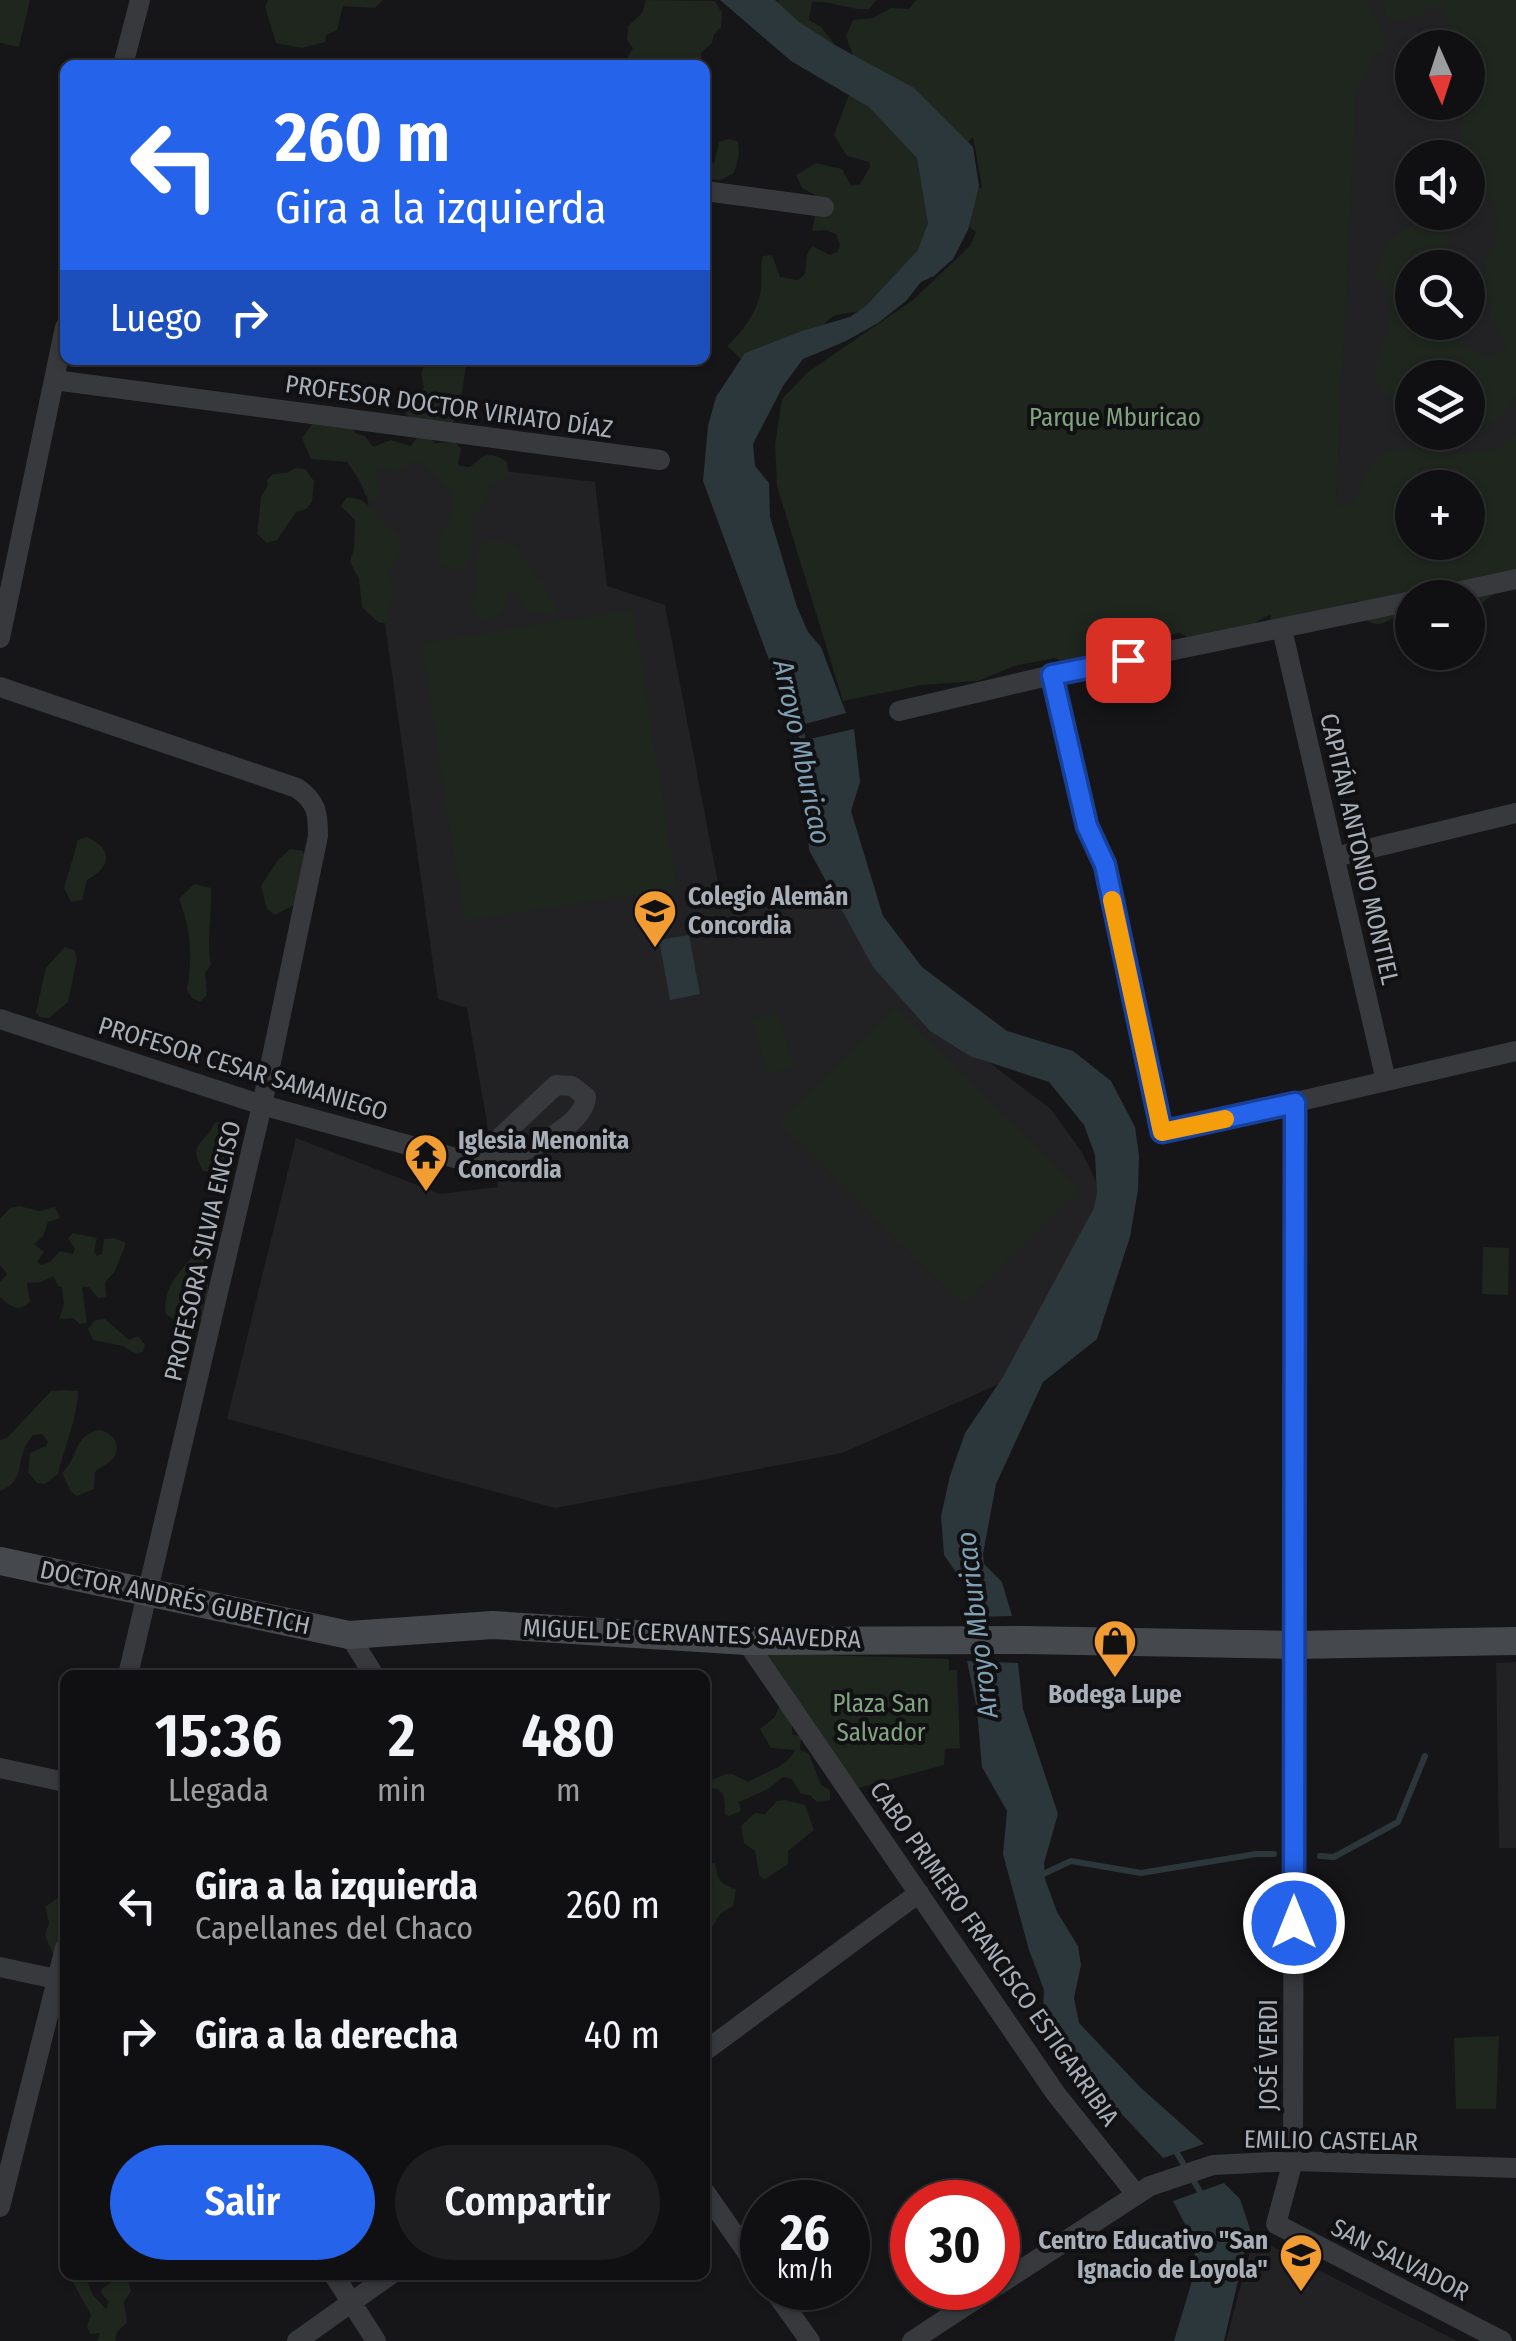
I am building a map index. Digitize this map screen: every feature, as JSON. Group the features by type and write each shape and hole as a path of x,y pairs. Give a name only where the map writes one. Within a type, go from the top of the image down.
{"street":[{"path":"124,60 140,0"},
{"path":"710,192 824,207"},
{"path":"0,638 60,351"},
{"name":"PROFESOR DOCTOR VIRIATO DÍAZ","path":"54,380 660,460"},
{"path":"1485,586 1516,579"},
{"path":"899,712 1052,675 1395,605"},
{"name":"CAPITÁN ANTONIO MONTIEL","path":"1282,629 1386,1081"},
{"path":"1052,675 1087,826 1105,865 1162,1132 1516,1051"},
{"name":"PROFESORA SILVIA ENCISO","path":"0,687 297,788 316,807 318,836 262,1105 129,1670"},
{"path":"1335,857 1516,813"},
{"name":"PROFESOR CESAR SAMANIEGO","path":"0,1020 262,1105 474,1162 491,1166 569,1126 585,1110 586,1097 572,1086 556,1084 474,1162"},
{"name":"JOSÉ VERDI","path":"1276,2224 1293,2161 1295,1103"},
{"name":"DOCTOR ANDRÉS GUBETICH","path":"0,1561 349,1635"},
{"name":"MIGUEL DE CERVANTES SAAVEDRA","path":"349,1635 493,1625 746,1641 1516,1641"},
{"path":"349,1635 371,1670"},
{"name":"CABO PRIMERO FRANCISCO ESTIGARRIBIA","path":"746,1641 1056,2094 1143,2190"},
{"path":"0,1768 60,1781"},
{"path":"710,2047 919,1892"},
{"path":"0,1967 60,1980"},
{"path":"0,2208 5,2164 60,1986"},
{"name":"EMILIO CASTELAR","path":"1020,2270 1143,2190 1212,2165 1293,2161 1516,2168"},
{"path":"710,2199 740,2242"},
{"name":"SAN SALVADOR","path":"1276,2224 1502,2341"},
{"path":"337,2280 376,2341"},
{"path":"297,2341 383,2280"},
{"path":"788,2310 810,2341"},
{"name":"EMILIO CASTELAR","path":"912,2341 959,2310"}],"shaded area":[{"path":"1360,0 1516,0 1516,563 1435,580 1395,580 1395,589 1331,602"},
{"name":"Colegio Alemán Concordia","path":"361,454 595,482 607,586 665,605 721,899 836,888 922,1012 1051,1109 1083,1154 1098,1186 1106,1229 1006,1381 842,1453 555,1508 227,1419 296,1138 440,1194 498,1187 467,1008 438,999"},
{"path":"1516,1662 1516,1848 1499,1848 1496,1663"},
{"name":"Centro Educativo \"San Ignacio de Loyola\"","path":"1254,2237 1270,2245 1457,2341 1226,2341"}],"green space":[{"path":"0,0 30,0 19,47 0,43"},
{"path":"268,0 383,0 375,8 343,6 337,30 326,35 325,42 302,48 276,43 265,7"},
{"path":"646,0 715,1 722,13 721,27 701,53 702,60 626,60 633,48 627,40 628,26 642,13"},
{"path":"778,0 876,0 869,9 812,2 809,20 821,27 836,46 779,12"},
{"name":"Parque Mburicao","path":"916,0 1367,0 1383,30 1386,49 1373,57 1356,94 1336,506 1353,502 1370,466 1383,453 1430,450 1445,456 1495,450 1516,433 1516,585 1485,600 1485,580 1395,580 1395,617 1383,623 1364,619 1364,609 1357,601 1348,604 1331,623 1302,634 1267,632 1271,614 1232,636 1194,640 1179,633 1107,647 1085,661 1067,664 1055,658 1014,666 978,681 922,685 843,701 777,486 775,444 782,399 808,372 913,300 970,246 976,232 967,225 961,195 982,187 973,137 963,148 854,58 846,36 853,20 873,18 891,8 909,9"},
{"path":"1382,0 1516,0 1516,397 1496,420 1485,426 1485,360 1395,360 1395,396 1383,395 1374,377 1390,311 1384,287 1375,275 1389,243 1404,230 1442,230 1452,250 1395,250 1395,340 1459,340 1488,358 1506,349 1501,331 1490,317 1486,280 1485,261 1495,244 1498,226 1496,207 1485,190 1485,140 1461,140 1461,120 1485,120 1485,30 1453,30 1442,8 1429,7 1422,16 1393,22 1386,16"},
{"path":"851,89 920,142 930,235 894,284 866,308 833,316 824,325 741,359 727,346 744,328 756,306 763,256 772,255 780,277 798,280 805,274 812,246 830,255 840,245 836,234 812,231 818,203 815,195 802,188 796,175 816,163 842,169 851,186 860,184 869,162 847,156 834,135"},
{"path":"738,141 739,155 734,173 721,180 710,179 710,160 714,164 719,142"},
{"path":"424,365 466,365 458,418 445,428 419,423 405,414 424,388 421,372"},
{"path":"328,406 343,408 355,433 365,436 373,447 391,440 411,446 417,437 428,437 435,443 455,442 461,449 458,463 462,470 486,455 507,462 509,475 490,487 484,505 471,518 473,555 465,567 452,571 440,563 439,535 450,520 452,493 423,463 413,462 396,471 379,468 376,477 381,495 373,500 365,495 347,462 311,459 302,438"},
{"path":"305,469 314,481 312,502 296,512 277,540 267,543 257,534 267,480 273,474"},
{"path":"346,498 365,503 399,537 400,551 388,573 393,587 387,624 378,622 362,607 359,579 350,562 355,520 341,506"},
{"path":"482,542 516,547 555,603 556,615 529,613 519,595 510,591 496,616 479,618 471,605 476,589 476,558"},
{"path":"633,610 677,888 464,921 421,643"},
{"path":"87,837 102,847 105,864 87,880 82,900 71,902 64,888 78,840"},
{"path":"290,849 303,851 306,867 296,904 275,915 267,909 261,886"},
{"path":"194,884 211,888 211,965 205,973 207,995 200,1002 187,990 190,944 179,899"},
{"path":"65,947 74,950 77,959 68,1002 49,1018 40,1017 36,1012 46,968"},
{"path":"895,1007 1079,1190 963,1305 779,1122"},
{"path":"778,1012 794,1066 768,1074 751,1020"},
{"path":"229,1121 232,1135 226,1155 212,1172 203,1171 196,1154 199,1144 215,1122"},
{"path":"55,1207 60,1218 48,1222 43,1236 34,1244 44,1252 37,1262 41,1265 60,1251 73,1254 75,1249 68,1238 73,1233 97,1238 97,1256 102,1254 104,1239 126,1243 115,1271 105,1282 106,1297 98,1298 89,1287 82,1287 87,1323 59,1319 64,1304 62,1287 53,1276 27,1283 30,1302 22,1307 0,1297 0,1282 7,1274 0,1265 0,1219 10,1208 39,1211"},
{"path":"1483,1247 1509,1248 1508,1295 1482,1294"},
{"path":"200,1252 208,1268 208,1314 197,1321 182,1323 166,1314 166,1296 178,1274"},
{"path":"105,1319 129,1340 138,1336 145,1345 143,1352 136,1354 123,1346 93,1340 88,1329 95,1320"},
{"path":"51,1391 78,1391 58,1474 45,1484 37,1483 28,1472 30,1453 48,1442 42,1434 33,1435 23,1452 18,1475 0,1491 0,1440 7,1438"},
{"path":"99,1430 114,1438 115,1455 95,1472 94,1489 77,1496 62,1473 80,1442"},
{"name":"Plaza San Salvador","path":"759,1653 949,1659 949,1670 957,1670 960,1748 945,1749 944,1765 858,1788"},
{"path":"783,1708 792,1717 792,1734 801,1737 800,1750 809,1754 821,1785 830,1790 830,1800 817,1802 810,1795 801,1794 792,1779 783,1777 768,1789 739,1802 741,1811 729,1816 725,1814 722,1794 710,1789 710,1780 728,1774 748,1782 787,1761 795,1750 771,1748 760,1729 775,1717 778,1709"},
{"path":"777,1801 805,1805 814,1830 788,1851 788,1864 764,1880 759,1875 755,1851 744,1843 741,1826 755,1813 765,1814"},
{"path":"715,1863 720,1880 736,1889 733,1906 721,1913 710,1930 710,1864"},
{"path":"60,1896 60,1956 54,1957 45,1935 49,1923 45,1907"},
{"path":"1499,2036 1496,2109 1456,2109 1454,2038"},
{"path":"72,2280 86,2280 106,2309 109,2302 102,2289 115,2280 128,2280 131,2291 124,2302 127,2322 117,2332 115,2341 97,2341 100,2333 90,2334 87,2326 91,2315"}],"water":[{"path":"720,0 775,0 799,22 833,44 914,88 973,147 979,186 968,230 953,259 921,282 906,301 878,323 803,359 783,386 753,444 755,466 769,483 770,517 797,607 808,632 821,647 846,713 790,728 785,703 703,481 708,426 716,397 745,353 850,317 866,306 918,250 928,223 917,158 869,107 791,61"},
{"path":"854,729 860,782 851,811 883,916 922,967 1007,1031 1073,1051 1111,1081 1135,1127 1138,1190 1130,1237 1097,1339 1043,1382 996,1484 984,1564 1002,1582 1012,1616 973,1617 968,1590 944,1555 941,1516 965,1433 1003,1377 1094,1208 1095,1155 1084,1125 1049,1082 970,1056 930,1031 873,967 809,850 805,783 792,743"},
{"path":"689,935 700,994 670,1000 659,940"},
{"path":"967,1661 1018,1663 1023,1709 1058,1814 1044,1863 1045,1879 1057,1912 1078,1946 1081,1965 1074,1998 1079,2023 1141,2088 1204,2144 1163,2158 1087,2077 1043,2009 1044,1990 1003,1854 1007,1811 982,1767 977,1710"},
{"path":"1224,2183 1240,2199 1250,2229 1224,2341 1174,2341 1197,2264 1190,2234 1173,2201"}],"waterway":[{"name":"Arroyo Mburicao","path":"799,720 804,747"},
{"path":"1320,1856 1334,1857 1398,1822 1425,1756"},
{"path":"1041,1875 1071,1861 1141,1873 1274,1854"},
{"name":"Arroyo Mburicao","path":"1175,2150 1202,2195"}],"slow traffic":[{"path":"1112,900 1162,1132 1225,1119"}],"place":[{"name":"Colegio Alemán Concordia","path":"655,949"},
{"name":"Iglesia Menonita Concordia","path":"426,1193"},
{"name":"Bodega Lupe","path":"1115,1679"},
{"name":"Centro Educativo \"San Ignacio de Loyola\"","path":"1301,2293"}],"route":[{"path":"1128,660 1052,675 1087,826 1105,865 1162,1132 1295,1103 1294,1923"}]}
